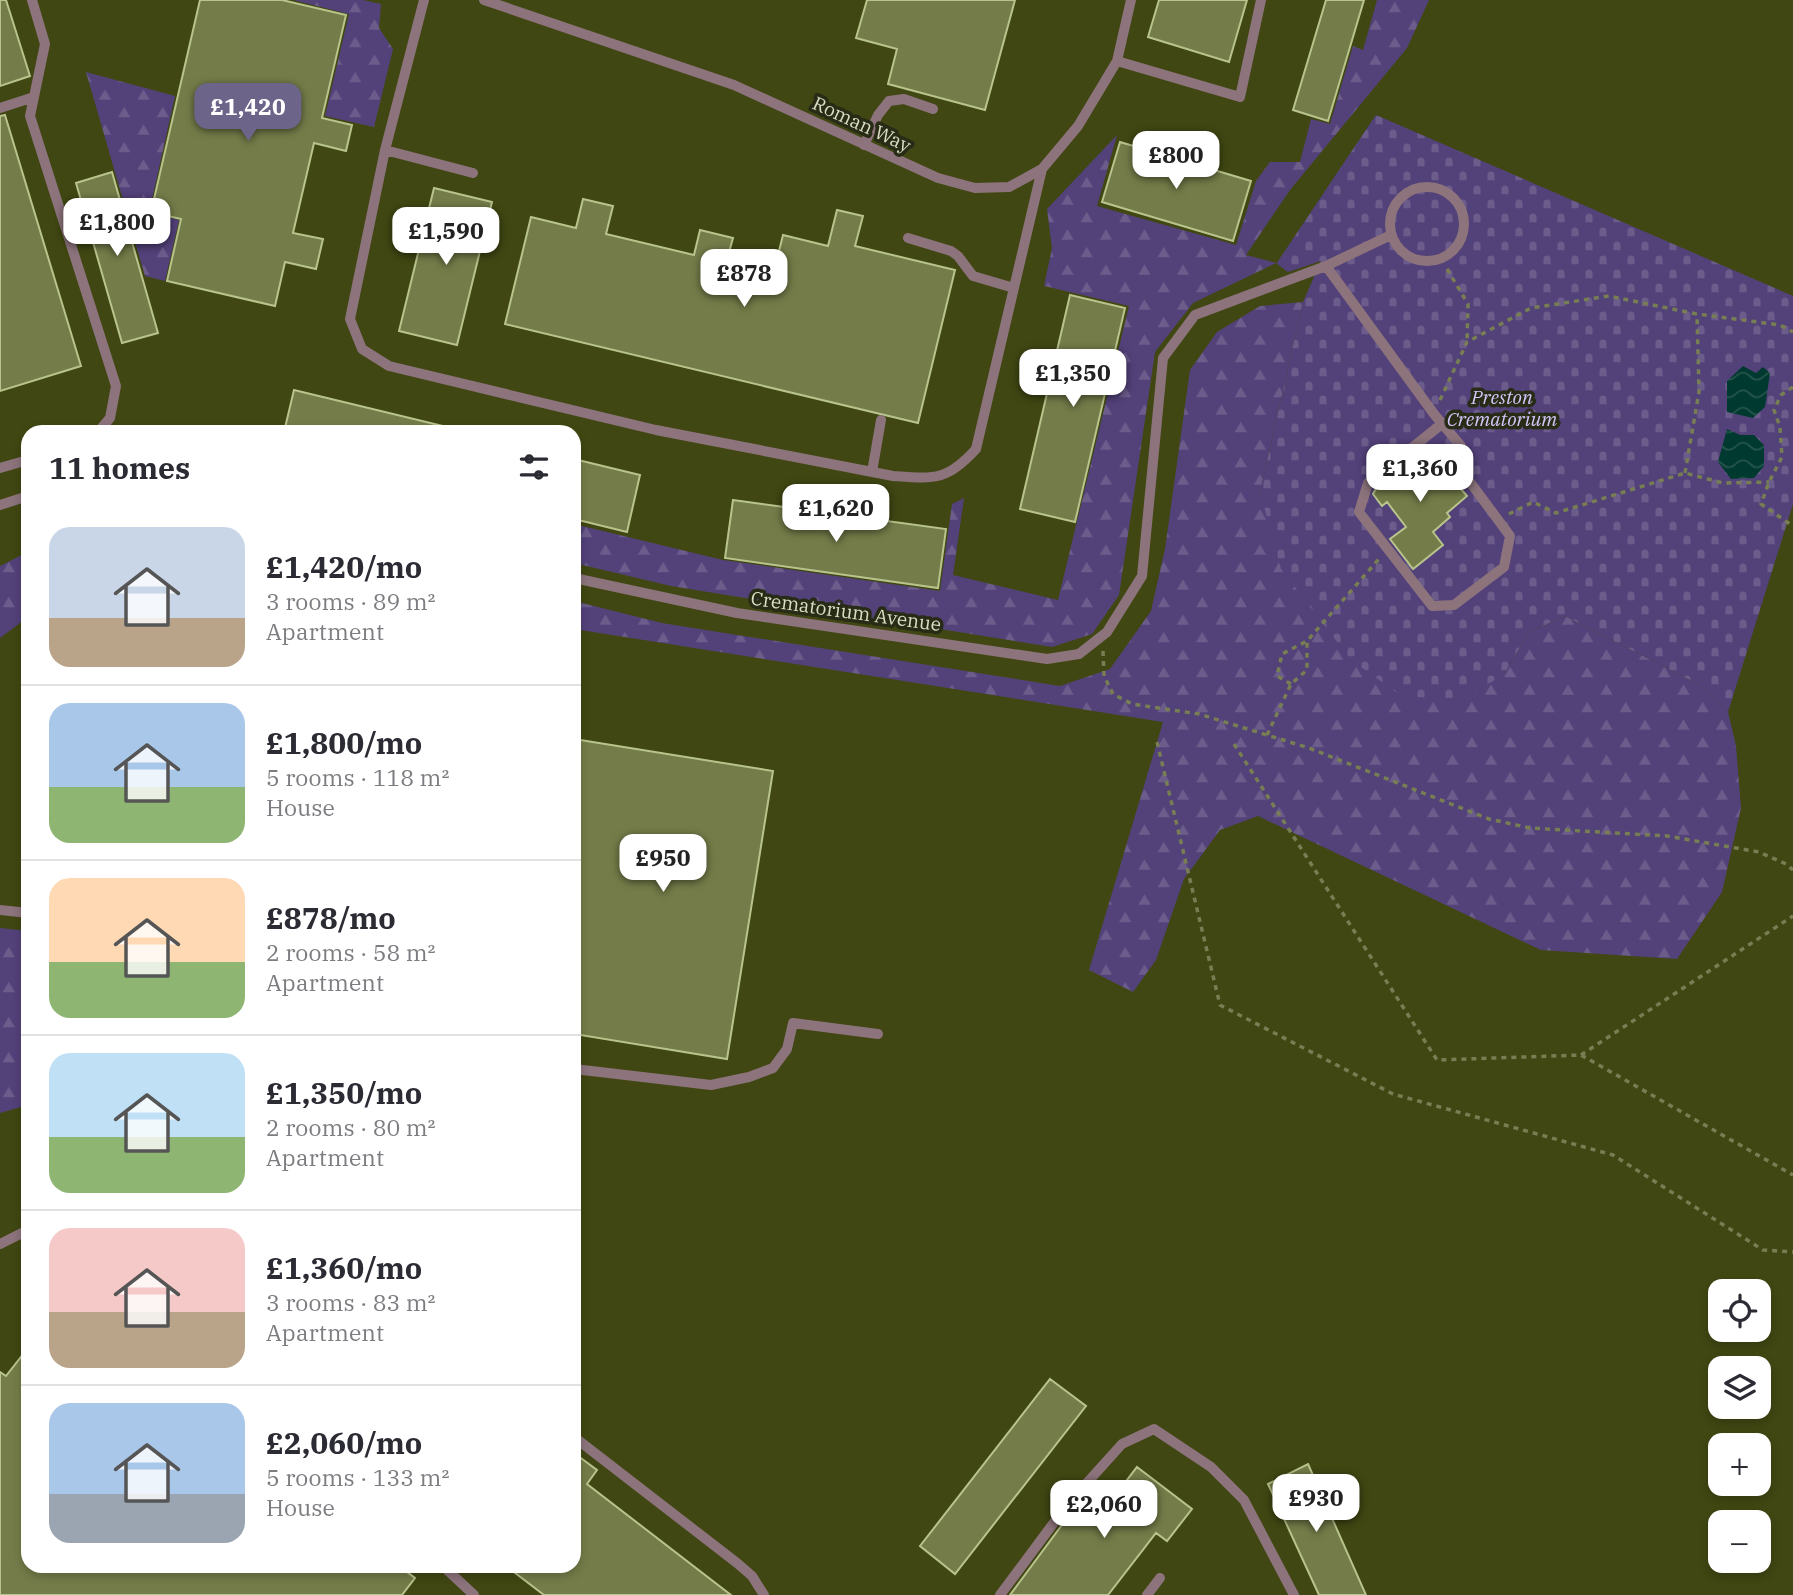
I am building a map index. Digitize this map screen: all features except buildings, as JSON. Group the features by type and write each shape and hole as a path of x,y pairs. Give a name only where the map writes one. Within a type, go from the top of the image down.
{"lane":[{"path":"32,0 45,44 30,116 116,386 110,418 104,425"},
{"path":"424,0 385,150 350,319 362,349 390,366 656,430 872,471 930,478 948,474 961,466 976,449 1042,169"},
{"name":"Roman Way","path":"484,0 734,85 938,178 975,188 1009,187 1042,169 1078,126 1117,61 1130,0"},
{"path":"1117,61 1240,97 1261,0"},
{"path":"0,108 34,97"},
{"path":"864,145 878,115 889,101 904,99 933,109"},
{"path":"385,150 474,173"},
{"path":"1419,186 1444,190 1454,198 1461,209 1463,234 1458,245 1437,260 1412,258 1401,252 1391,235 1391,210 1398,199 1419,186"},
{"name":"Crematorium Avenue","path":"581,580 737,613 1047,659 1080,654 1107,632 1142,576 1163,358 1195,315 1326,266 1391,235"},
{"path":"908,238 951,251 973,276 1014,288"},
{"path":"1326,266 1434,414 1443,423 1461,446 1464,474 1510,536 1504,567 1454,605 1432,606 1359,512 1368,483 1443,423"},
{"path":"872,471 881,419"},
{"path":"0,468 21,462"},
{"path":"0,505 21,498"},
{"path":"0,910 21,912"},
{"path":"581,1070 711,1085 749,1077 773,1068 787,1049 793,1023 878,1034"},
{"path":"0,1244 21,1234"},
{"path":"1000,1595 1068,1505 1122,1444 1154,1429 1211,1467 1244,1500 1294,1595"},
{"path":"581,1442 737,1563 752,1576 764,1595"},
{"path":"450,1573 474,1595"},
{"path":"1147,1595 1160,1578"}],"path":[{"path":"1434,414 1466,342 1468,304 1447,269"},
{"path":"1466,342 1531,308 1609,296 1697,314 1780,325 1793,332"},
{"path":"1685,473 1699,391 1697,314"},
{"path":"1793,387 1781,395 1774,410 1780,427 1782,457 1761,505 1793,526"},
{"path":"1498,520 1533,502 1556,513 1685,473 1723,483 1769,482"},
{"path":"1291,684 1277,676 1282,654 1307,641 1388,549"},
{"path":"1107,632 1104,676 1113,694 1132,704 1199,714 1309,748 1489,819 1530,828 1667,836 1759,852 1793,870"},
{"path":"1266,735 1291,684 1307,670 1307,641"},
{"path":"1157,742 1220,1005 1393,1094 1614,1155 1763,1250 1793,1252"},
{"path":"1234,744 1437,1060 1581,1055 1793,916"},
{"path":"1581,1055 1793,1175"}],"green space":[{"path":"293,0 363,0 381,4 379,28 393,49 374,127 325,116 349,14"},
{"path":"1377,0 1429,0 1407,48 1290,190 1246,255 1277,263 1376,115 1288,272 1276,263 1193,303 1155,352 1119,595 1092,634 1052,647 671,586 581,565 581,526 723,560 940,591 952,504 964,498 953,575 1058,600 1129,306 1044,286 1052,248 1047,209 1117,135 1097,206 1236,245 1256,181 1270,162 1300,162 1311,119 1330,124 1353,46 1363,50"},
{"path":"86,72 175,96 149,213 179,220 165,281 145,276"},
{"name":"Preston Crematorium","path":"1376,115 1793,296 1793,504 1728,712 1698,684 1565,616 1529,632 1503,676 1460,698 1403,697 1351,660 1281,569 1260,492 1303,302 1321,261 1288,272 1277,263"},
{"path":"1303,302 1260,492 1503,676 1529,632 1565,616 1698,684 1728,712 1736,746 1741,808 1722,892 1677,959 1541,950 1258,816 1220,830 1184,879 1156,960 1133,992 1089,970 1163,722 581,630 581,603 662,623 1060,686 1110,669 1151,611 1165,549 1190,370 1217,332 1260,306"},
{"path":"21,556 21,622 0,638 0,566"},
{"path":"0,928 21,930 21,1107 0,1113"}],"water":[{"path":"1743,366 1756,373 1763,367 1770,373 1765,407 1753,418 1727,412 1727,381"},
{"path":"1727,429 1740,435 1754,435 1764,445 1764,466 1754,478 1731,479 1718,462"}]}
